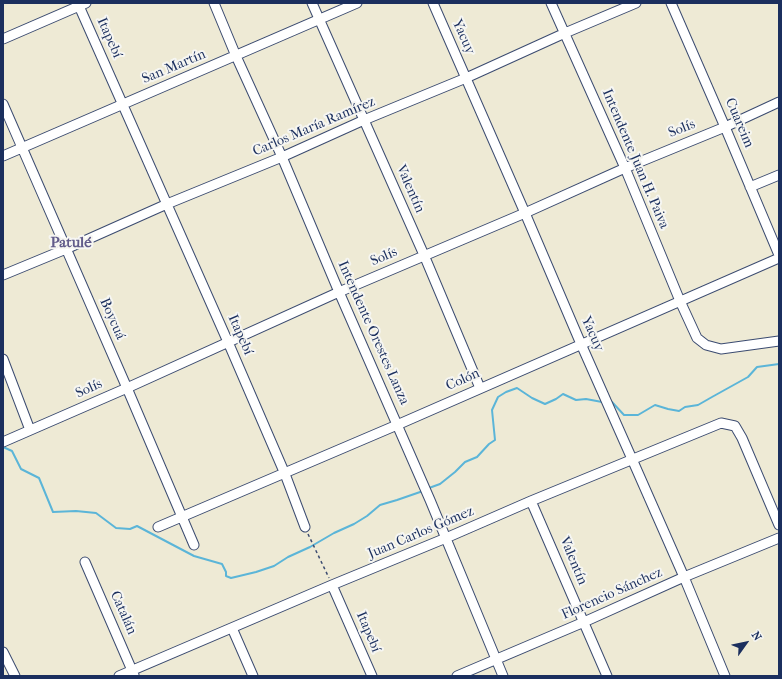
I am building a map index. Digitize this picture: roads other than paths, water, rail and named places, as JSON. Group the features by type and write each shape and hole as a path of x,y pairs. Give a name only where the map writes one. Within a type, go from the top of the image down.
{"street":[{"name":"Intendente Orestes Lanza","path":"214,3 430,500 503,676"},
{"name":"Valentín","path":"312,3 424,255 480,388"},
{"name":"San Martín","path":"3,156 357,3"},
{"name":"Yacuy","path":"433,3 684,577 725,676"},
{"name":"Intendente Juan H. Paiva","path":"551,3 625,168 691,327 697,338 706,345 721,349 779,341"},
{"name":"Carlos María Ramírez","path":"3,275 167,204 282,157 364,120 466,78 565,33 636,3"},
{"name":"Cuareim","path":"671,3 779,256"},
{"path":"3,39 83,4"},
{"name":"Itapebí","path":"83,4 122,105 228,342 285,474 305,527"},
{"name":"Solís","path":"3,442 127,388 339,292 525,213 625,168 725,127 779,102"},
{"name":"Boycuá","path":"3,104 194,546"},
{"path":"750,187 779,175"},
{"name":"Colón","path":"158,527 285,474 680,301 779,256"},
{"path":"3,359 30,430"},
{"name":"Juan Carlos Gómez","path":"119,676 134,673 232,628 632,459 721,423 735,426 742,438 779,525"},
{"name":"Valentín","path":"532,501 607,676"},
{"name":"Florencio Sánchez","path":"457,676 584,622 684,577 779,538"},
{"name":"Catalán","path":"85,562 134,673"},
{"name":"Itapebí","path":"332,586 372,676"},
{"path":"232,628 253,676"},
{"path":"3,652 15,676"}],"waterway":[{"path":"612,402 624,415 638,415 655,405 679,411 685,407 698,405 748,377 757,367 779,364"},
{"path":"429,488 440,484 465,462 477,457 489,444 495,440 492,410 498,397 506,392 517,388 532,398 545,404 563,394 576,400 586,399 602,402"},
{"path":"3,447 12,451 21,469 39,478 53,512 76,511 96,513 116,528 130,529 137,526 194,556 222,564 226,572 226,576 231,578 274,566 288,557 354,524 367,516 380,505 423,491"}],"district":[{"name":"Patulé","path":"71,243"}]}
